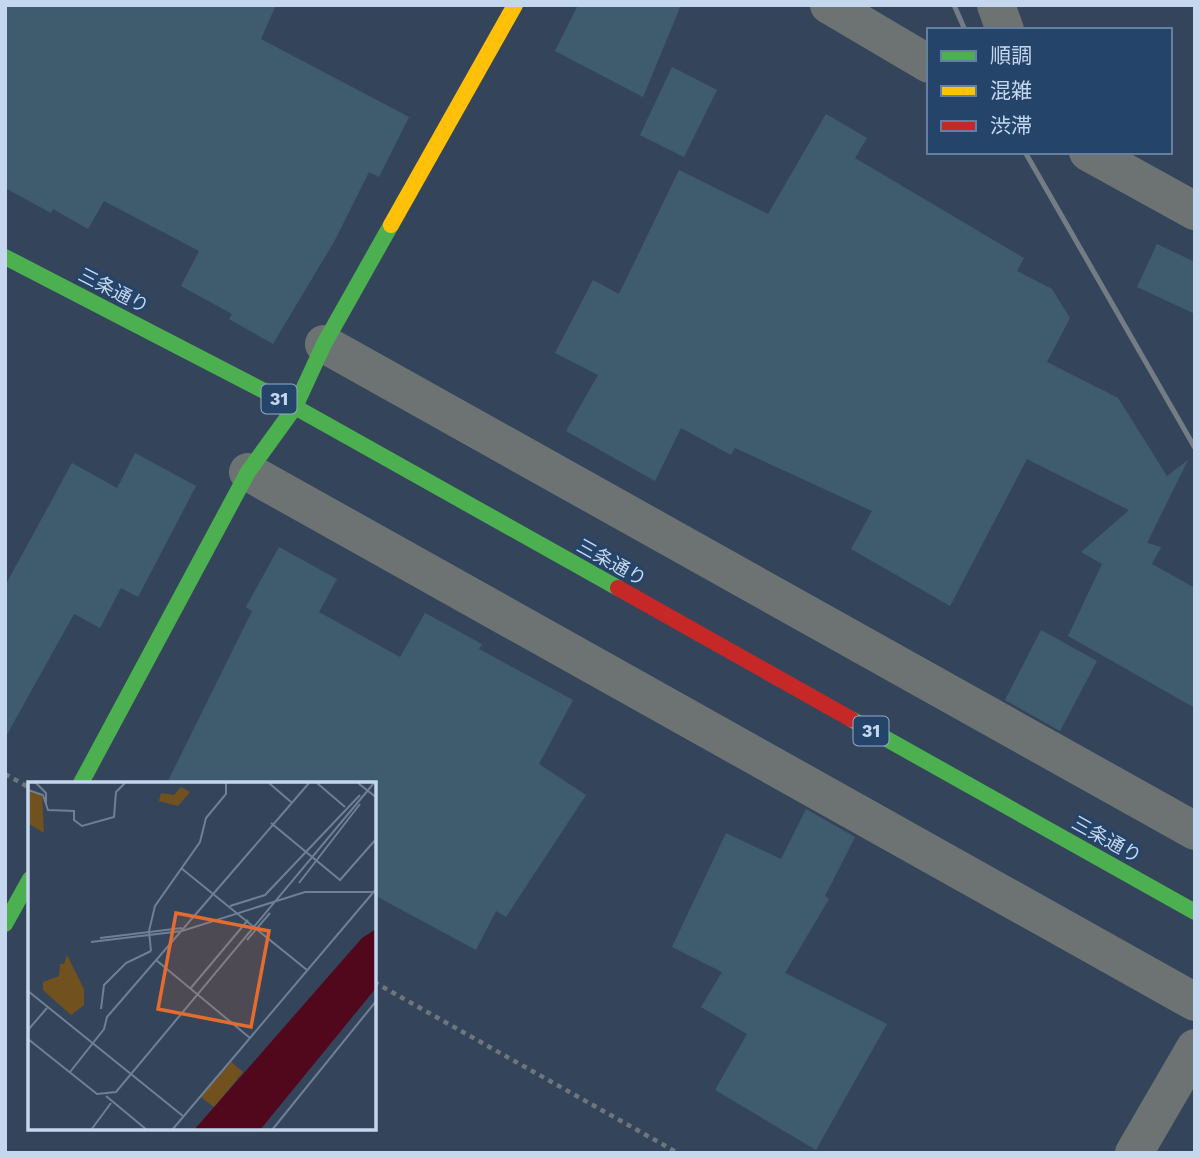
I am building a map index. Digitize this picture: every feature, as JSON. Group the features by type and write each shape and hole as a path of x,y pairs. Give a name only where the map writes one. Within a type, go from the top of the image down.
{"main road":[{"path":"82,782 248,472 295,407 324,344 515,5"},
{"name":"三条通り","path":"5,257 295,407 1195,912"},
{"path":"5,925 28,883"}],"street":[{"path":"828,5 927,63"},
{"path":"996,5 1004,28"},
{"path":"1092,154 1195,211"},
{"path":"324,344 1195,831"},
{"path":"248,472 1195,1002"},
{"path":"1134,1153 1195,1048"}],"path":[{"path":"5,774 28,787"},
{"path":"376,983 678,1153"}],"building":[{"path":"5,5 276,5 261,39 409,117 379,177 369,172 335,240 273,344 229,319 232,314 181,286 199,251 104,201 88,229 53,209 51,213 5,188"},
{"path":"578,5 681,5 643,97 555,51"},
{"path":"672,67 717,90 684,157 640,135"},
{"path":"826,114 867,138 855,158 1024,258 1017,271 1052,289 1070,318 1047,362 1118,398 1167,476 1188,460 1147,543 1161,547 1152,564 1195,588 1195,708 1068,636 1102,564 1081,552 1129,510 1027,459 950,606 851,549 872,511 735,448 731,455 681,428 655,481 566,431 598,375 555,353 593,280 619,294 679,170 768,214"},
{"path":"1157,244 1195,262 1195,314 1137,287"},
{"path":"135,453 196,486 138,597 121,588 100,628 74,614 5,738 5,586 72,463 117,488"},
{"path":"279,547 337,579 319,612 400,657 425,613 482,644 479,649 573,700 539,764 586,795 506,917 496,911 476,950 376,896 376,782 167,782 252,611 246,607"},
{"path":"1041,630 1097,661 1060,731 1005,700"},
{"path":"806,809 855,837 825,896 829,899 785,973 887,1024 816,1150 715,1090 747,1034 701,1007 722,972 672,947 726,833 781,859"}],"railway":[{"path":"954,5 964,28"},
{"path":"1026,154 1195,448"}],"traffic: fast":[{"path":"82,782 248,472 295,407 324,344 391,225"},
{"path":"5,257 295,407 618,588"},
{"path":"851,719 1195,912"},
{"path":"5,924 28,883"}],"traffic: slow":[{"path":"391,225 515,5"}],"traffic: jam":[{"path":"618,588 851,719"}]}
